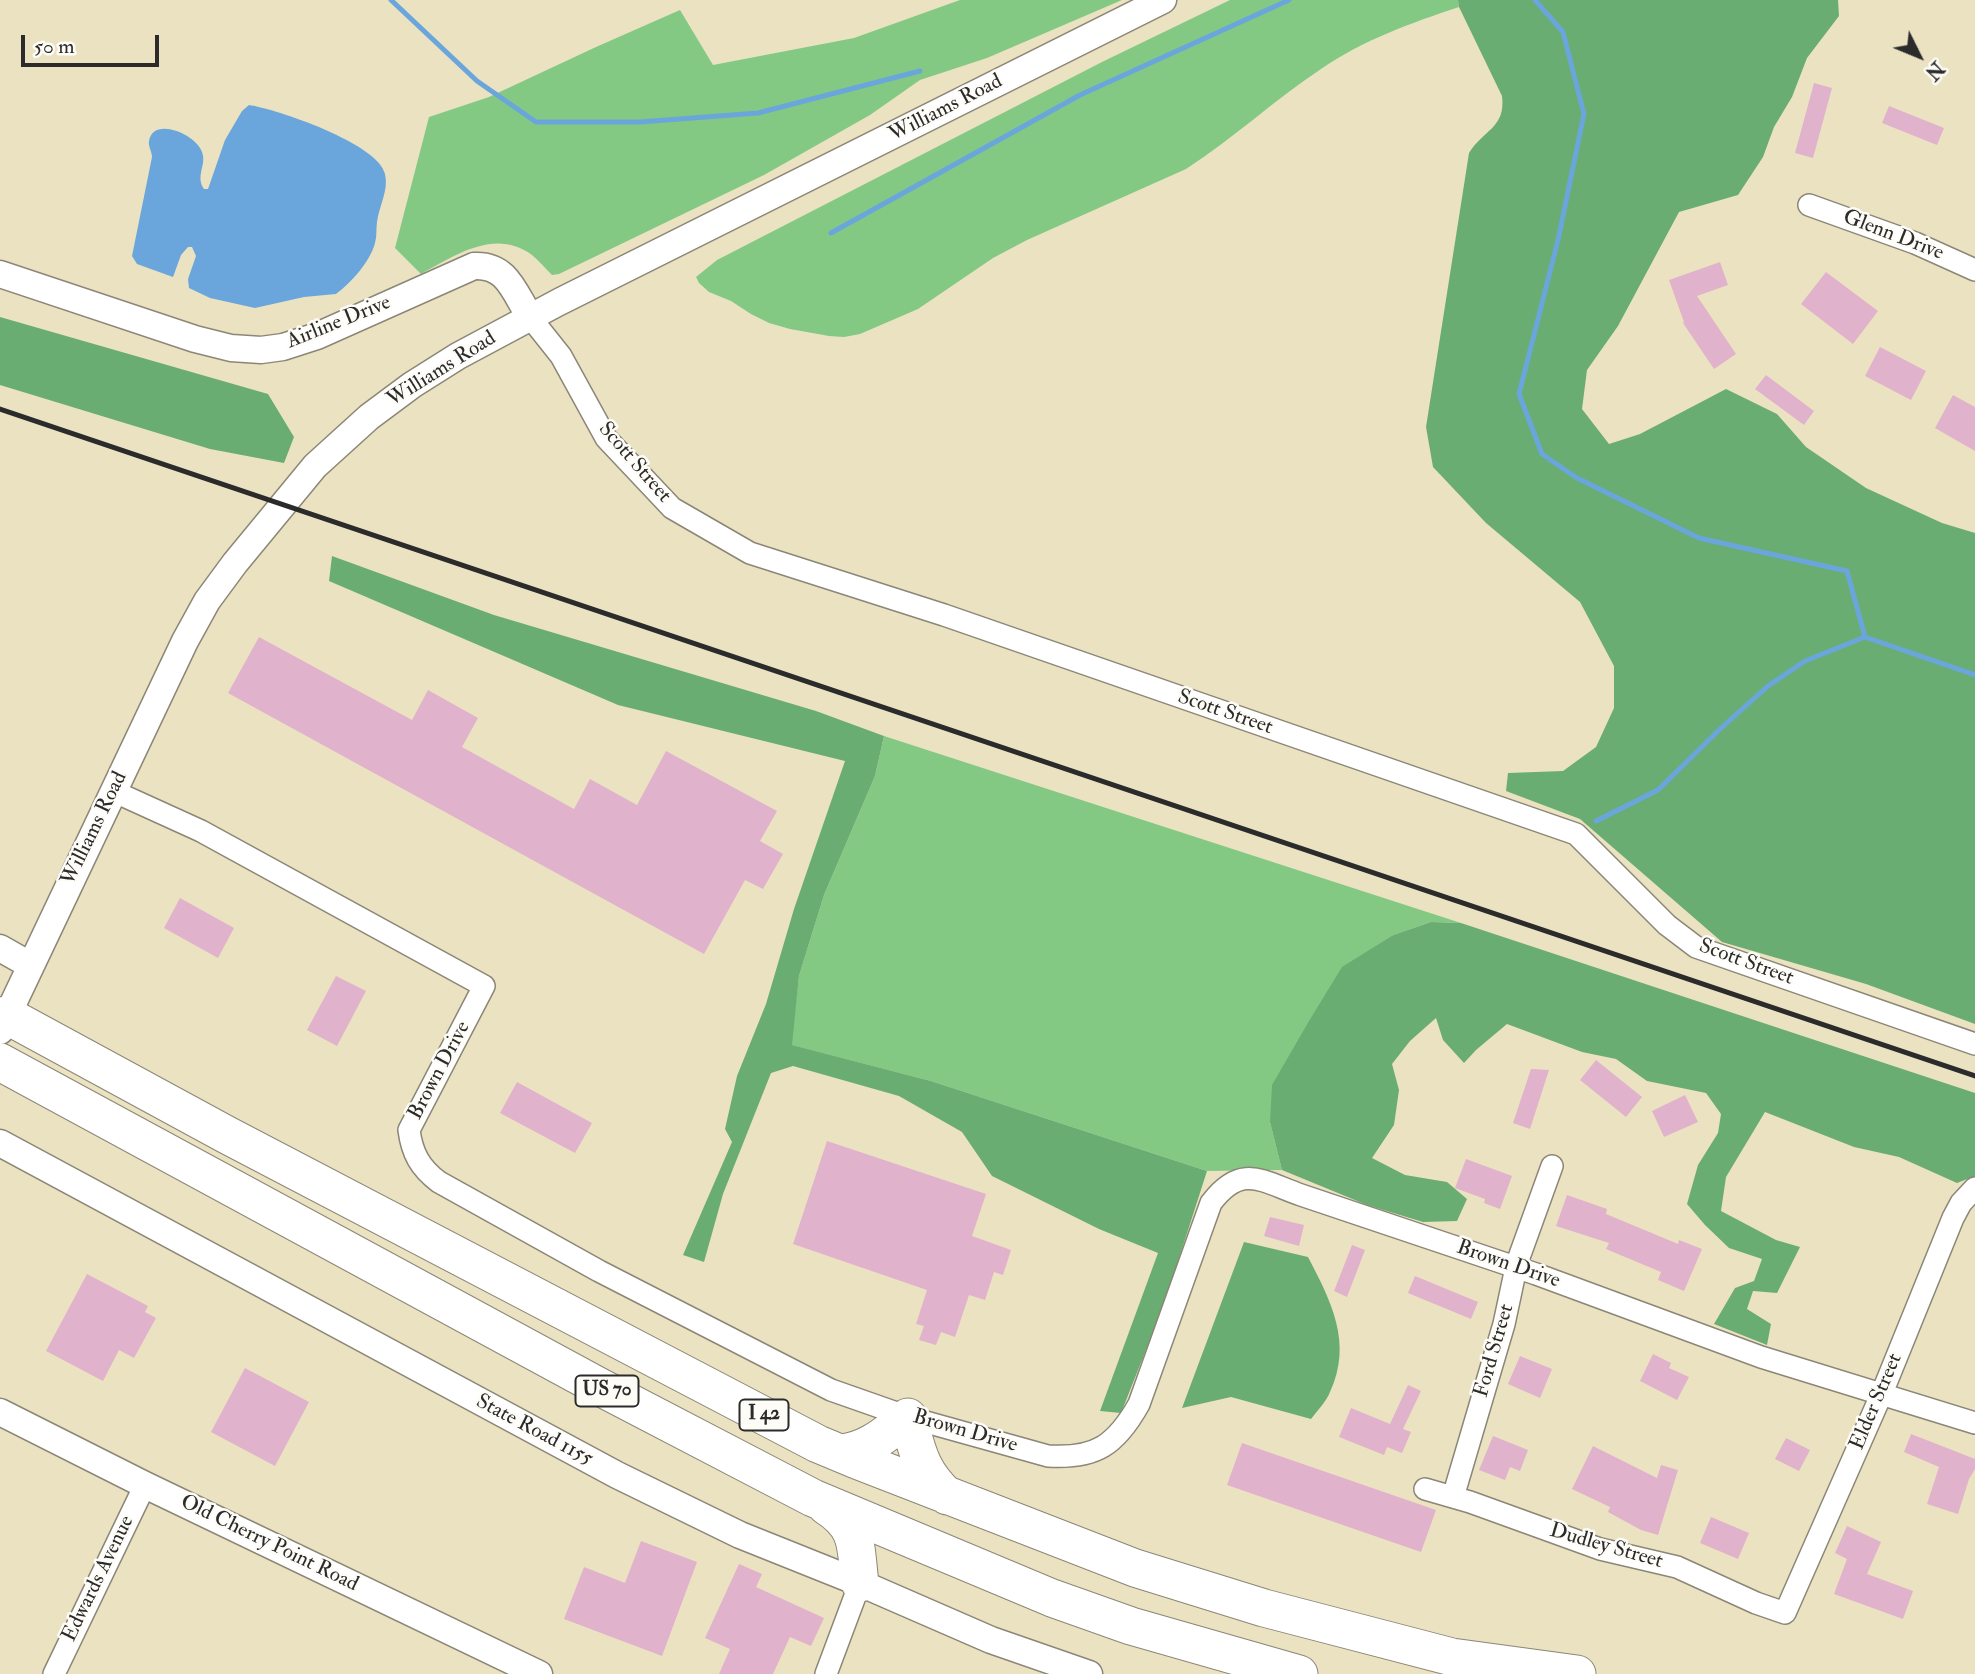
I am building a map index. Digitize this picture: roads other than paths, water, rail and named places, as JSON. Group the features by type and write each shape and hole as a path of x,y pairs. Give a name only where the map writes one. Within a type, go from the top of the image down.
{"highway":[{"name":"I 42","path":"3,1023 227,1135 840,1453 1135,1568 1264,1608 1452,1657 1577,1674"},
{"name":"US 70","path":"0,1062 598,1386 813,1498 1052,1598 1132,1626 1299,1674"},
{"path":"840,1453 869,1445 908,1417 919,1460 930,1479 947,1496"},
{"path":"813,1498 835,1511 853,1530 860,1583"},
{"path":"860,1583 891,1555 901,1550 911,1547 934,1548"}],"street":[{"name":"Williams Road","path":"3,1023 185,641 207,601 315,466 369,417 458,356 530,317 1163,0"},
{"name":"Glenn Drive","path":"1810,205 1915,243 1975,270"},
{"name":"Airline Drive","path":"0,274 195,339 232,348 261,350 283,347 317,336 474,266 489,265 501,271 530,317"},
{"name":"Scott Street","path":"530,317 561,356 606,438 615,448 672,508 750,553 944,615 1576,834 1667,925 1696,947 1975,1044"},
{"name":"Brown Drive","path":"113,790 201,831 484,986 409,1130 416,1159 426,1172 439,1182 588,1264 831,1390 908,1417 1048,1456 1071,1458 1093,1452 1111,1441 1127,1425 1139,1404 1211,1203 1220,1191 1231,1183 1256,1178 1761,1357 1975,1423"},
{"path":"0,948 30,965"},
{"name":"State Road 1155","path":"0,1143 617,1475 740,1535 991,1640 1089,1674"},
{"name":"Ford Street","path":"1453,1497 1504,1324 1516,1268 1552,1166"},
{"name":"Elder Street","path":"1785,1613 1882,1393 1953,1219 1961,1203 1973,1190"},
{"name":"Old Cherry Point Road","path":"0,1412 145,1485 539,1674"},
{"name":"Edwards Avenue","path":"54,1674 145,1485"},
{"name":"Dudley Street","path":"1425,1489 1600,1549 1678,1567 1756,1603 1785,1613"},
{"path":"826,1674 860,1583"}],"water":[{"path":"249,105 281,113 347,140 379,163 385,174 385,192 373,250 359,272 336,294 304,297 255,308 210,298 189,288 188,279 196,256 192,247 188,247 181,255 173,277 137,264 132,256 152,157 149,143 152,134 158,130 175,130 192,139 202,152 201,180 204,189 208,189 225,140 242,111"}],"waterway":[{"path":"391,0 477,81 536,122 640,122 758,113 920,71"},
{"path":"831,233 1080,95 1289,0"},
{"path":"1535,0 1563,32 1584,114 1558,240 1519,394 1542,454 1577,478 1699,538 1847,571 1865,637 1975,675"},
{"path":"1596,821 1658,790 1768,686 1805,661 1865,637"}],"railway":[{"path":"0,409 1975,1076"}]}
